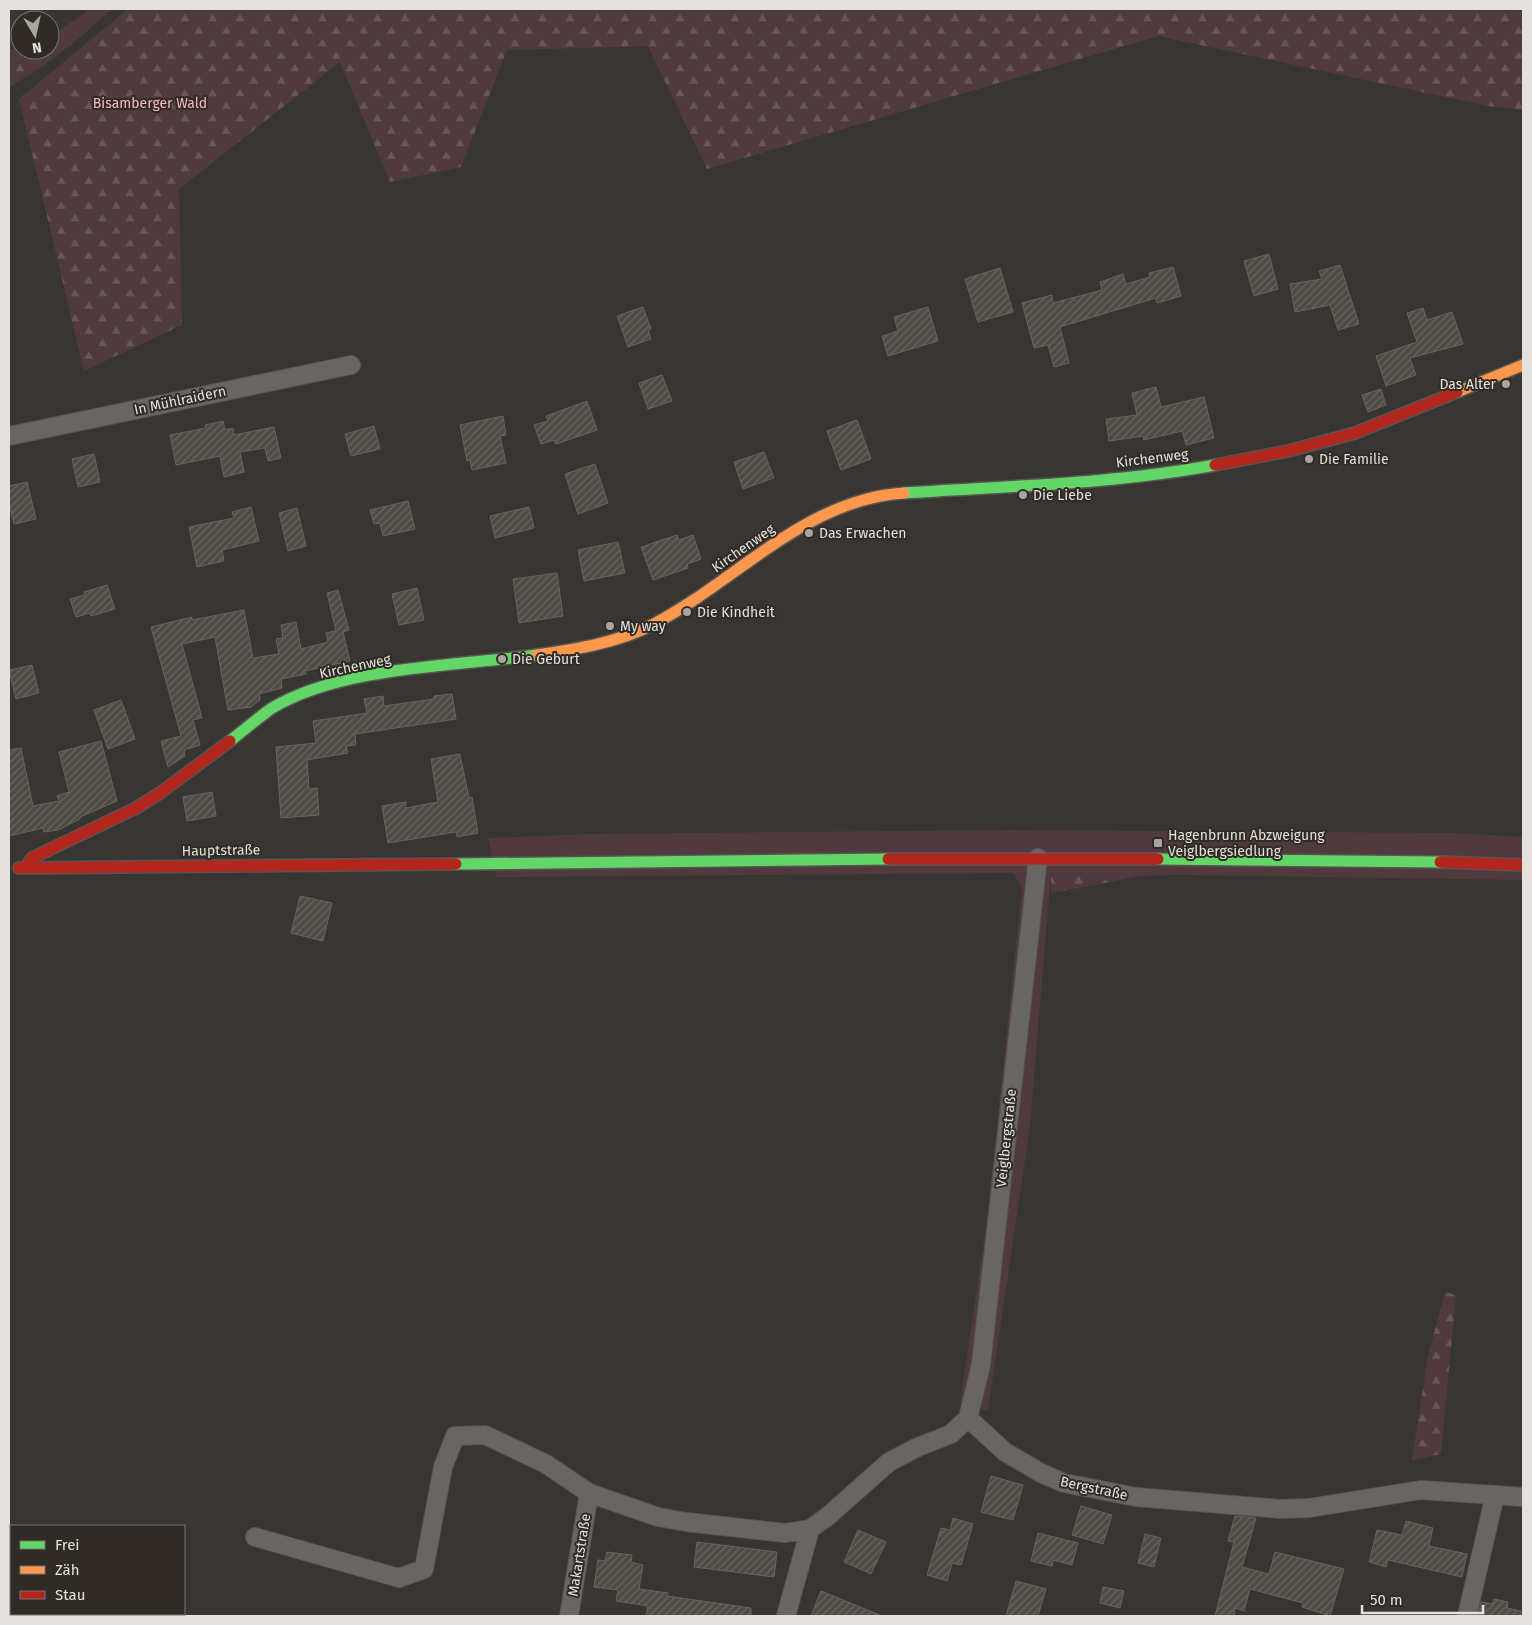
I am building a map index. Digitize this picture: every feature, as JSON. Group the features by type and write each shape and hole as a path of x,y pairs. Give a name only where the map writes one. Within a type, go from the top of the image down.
{"street":[{"name":"In Mühlraidern","path":"9,436 351,364"},
{"name":"Kirchenweg","path":"26,868 32,858 136,808 160,793 273,708 290,699 350,680 401,671 552,654 629,636 683,608 820,516 843,507 868,499 900,493 1064,483 1181,471 1288,451 1355,433 1523,365"},
{"name":"Hauptstraße","path":"9,868 1038,858 1415,861 1523,865"},
{"name":"Veiglbergstraße","path":"968,1418 981,1365 1038,858"},
{"name":"Bergstraße","path":"968,1418 1014,1458 1046,1476 1064,1483 1136,1497 1282,1509 1310,1508 1421,1490 1523,1497"},
{"path":"255,1538 399,1578 424,1569 443,1467 454,1436 485,1436 546,1464 589,1493 658,1516 686,1522 785,1533 810,1529 827,1518 889,1462 918,1447 951,1434 968,1418"},
{"name":"Makartstraße","path":"570,1616 589,1493"},
{"path":"1467,1616 1495,1495"},
{"path":"786,1616 810,1529"}],"green space":[{"path":"90,9 112,9 60,53 60,30"},
{"name":"Bisamberger Wald","path":"128,9 1523,9 1523,110 1488,106 1158,36 707,169 648,46 507,50 461,167 390,182 340,62 179,189 182,325 84,371 19,99"},
{"path":"9,49 10,60 22,60 9,66"},
{"path":"22,60 28,60 36,71 9,87 9,66"},
{"path":"28,60 51,60 36,71"},
{"path":"1011,830 1455,833 1523,837 1523,880 1178,875 1140,876 1110,882 1096,877 1051,873 1030,1126 988,1411 960,1403 986,1227 1022,888 1013,873 496,877 488,838 590,834"},
{"path":"1051,873 1096,877 1110,882 1051,893"},
{"path":"1445,1292 1456,1295 1441,1454 1412,1460 1428,1356"}],"building":[{"path":"1269,254 1278,289 1254,296 1244,261"},
{"path":"1340,265 1359,324 1338,330 1330,305 1295,312 1290,284 1322,279 1319,271"},
{"path":"1173,267 1181,296 1157,303 1156,298 1060,327 1069,363 1054,367 1048,345 1034,348 1022,303 1052,295 1053,303 1102,290 1100,282 1123,274 1126,284 1150,277 1149,273"},
{"path":"1000,268 1013,312 978,322 965,279"},
{"path":"643,307 651,329 648,330 651,339 628,347 617,316"},
{"path":"928,307 938,341 888,356 882,336 898,331 894,317"},
{"path":"1423,308 1427,320 1452,312 1463,344 1410,358 1416,375 1386,386 1376,356 1417,342 1407,313"},
{"path":"662,375 672,401 648,409 639,383"},
{"path":"1156,387 1161,407 1204,397 1214,438 1186,445 1182,431 1144,440 1143,436 1109,441 1106,419 1137,415 1132,393"},
{"path":"1381,389 1386,405 1368,412 1362,395"},
{"path":"587,401 597,430 556,444 554,440 541,444 534,425 548,421 546,416"},
{"path":"503,416 506,435 500,436 506,463 472,470 470,460 467,461 460,425"},
{"path":"857,420 871,459 841,470 827,431"},
{"path":"223,421 225,430 233,428 234,435 274,427 281,458 268,461 265,448 240,452 244,472 224,477 220,456 176,465 170,435 206,428 205,425"},
{"path":"374,426 380,449 351,456 345,434"},
{"path":"764,452 774,478 743,489 734,462"},
{"path":"94,454 100,482 78,487 72,459"},
{"path":"595,464 608,503 578,514 565,474"},
{"path":"27,482 36,519 14,524 9,503 9,486"},
{"path":"408,501 415,529 383,536 380,523 374,524 370,510"},
{"path":"251,507 259,541 222,550 224,561 197,567 189,527 234,518 232,512"},
{"path":"529,507 534,528 495,538 490,516"},
{"path":"297,508 306,546 288,551 279,513"},
{"path":"677,535 679,540 693,535 701,559 687,564 688,568 653,580 641,547"},
{"path":"618,542 625,573 584,581 578,550"},
{"path":"557,573 563,616 519,623 513,579"},
{"path":"107,585 115,609 91,616 90,613 76,617 70,599 85,595 84,592"},
{"path":"417,588 424,620 399,625 392,594"},
{"path":"338,590 349,630 343,632 350,661 305,671 306,674 281,679 282,688 259,694 260,700 251,707 228,710 215,637 182,644 202,718 193,720 200,745 184,750 185,756 168,767 161,741 181,736 151,627 192,617 192,620 244,610 253,658 279,654 276,639 283,638 281,625 296,622 301,649 328,642 326,633 336,631 327,593"},
{"path":"32,665 39,693 16,699 9,670"},
{"path":"452,694 456,719 355,734 356,745 346,746 348,753 307,760 309,789 317,788 319,815 281,818 276,747 316,743 313,721 367,713 364,699 383,696 384,706 434,699 434,696"},
{"path":"121,700 135,739 108,749 94,710"},
{"path":"101,741 117,801 80,817 80,819 58,830 44,832 43,828 9,836 9,750 21,748 33,806 59,801 57,796 69,792 59,752"},
{"path":"460,754 469,798 472,797 478,833 457,837 456,832 388,843 382,806 406,802 406,808 438,802 431,759"},
{"path":"212,792 216,816 187,821 183,797"},
{"path":"300,896 332,903 323,941 291,933"},
{"path":"991,1476 1023,1485 1013,1520 981,1512"},
{"path":"1081,1506 1112,1515 1103,1544 1072,1535"},
{"path":"1235,1516 1256,1518 1242,1567 1269,1574 1275,1552 1344,1569 1330,1616 1302,1607 1303,1603 1250,1589 1244,1611 1235,1608 1234,1616 1215,1616 1234,1542 1228,1541"},
{"path":"953,1518 973,1524 961,1565 952,1563 947,1581 927,1575 941,1528 950,1530"},
{"path":"1406,1521 1433,1528 1429,1546 1467,1554 1462,1577 1388,1560 1386,1567 1369,1562 1377,1530 1402,1535"},
{"path":"858,1530 886,1542 871,1574 844,1562"},
{"path":"1038,1533 1078,1543 1072,1565 1053,1560 1052,1566 1031,1561"},
{"path":"1145,1534 1161,1538 1154,1567 1138,1563"},
{"path":"697,1542 777,1552 774,1577 694,1567"},
{"path":"607,1552 632,1555 631,1562 643,1565 639,1589 668,1593 667,1596 751,1608 751,1616 646,1616 648,1606 616,1601 618,1590 594,1587 598,1560 605,1561"},
{"path":"1016,1581 1046,1589 1038,1616 1006,1616"},
{"path":"1103,1587 1124,1591 1120,1608 1100,1603"},
{"path":"821,1591 882,1616 811,1616"},
{"path":"1494,1599 1508,1602 1507,1608 1521,1611 1520,1616 1478,1616 1481,1602 1492,1604"}],"traffic: fast":[{"path":"904,493 1099,480 1215,465"},
{"path":"230,741 272,708 300,694 332,684 401,670 537,655"},
{"path":"456,864 888,859"},
{"path":"1158,859 1440,862"}],"traffic: slow":[{"path":"1457,392 1523,365"},
{"path":"537,655 611,641 640,631 684,606 803,526 835,510 868,499 904,493"}],"traffic: jam":[{"path":"1215,465 1288,451 1355,433 1457,392"},
{"path":"26,868 32,858 136,808 160,793 230,741"},
{"path":"888,859 1158,859"},
{"path":"1440,862 1523,865"},
{"path":"19,868 456,864"}],"place":[{"name":"Das Alter","path":"1506,384"},
{"name":"Die Familie","path":"1309,459"},
{"name":"Die Liebe","path":"1023,495"},
{"name":"Das Erwachen","path":"809,533"},
{"name":"Die Kindheit","path":"687,612"},
{"name":"My way","path":"610,626"},
{"name":"Die Geburt","path":"502,659"},
{"name":"Hagenbrunn Abzweigung Veiglbergsiedlung","path":"1158,843"}]}
